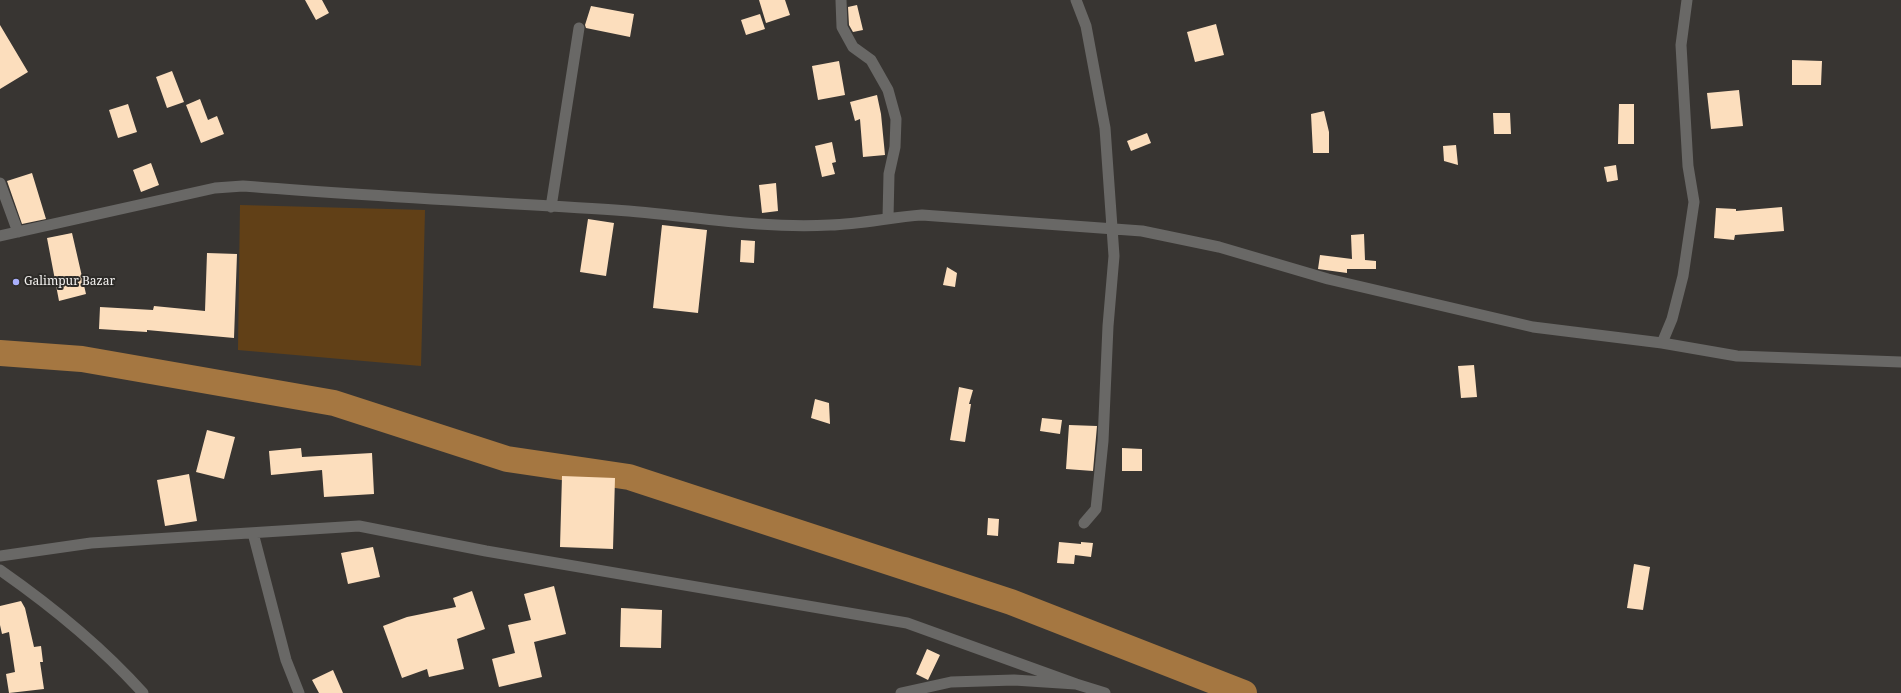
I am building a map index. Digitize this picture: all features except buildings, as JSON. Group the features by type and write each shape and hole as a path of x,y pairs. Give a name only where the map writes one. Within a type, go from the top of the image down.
{"street":[{"path":"841,0 842,27 853,47 871,60 888,90 896,119 895,147 889,174 888,218"},
{"path":"1076,0 1086,26 1105,128 1114,229 1114,256 1108,326 1103,441 1096,509 1084,523"},
{"path":"1662,343 1672,319 1683,276 1694,202 1688,166 1681,45 1687,0"},
{"path":"551,206 579,28"},
{"path":"0,183 18,232"},
{"path":"0,236 215,188 243,186 618,210 760,224 831,225 922,215 1142,231 1219,246 1328,278 1533,327 1662,343 1737,356 1901,362"},
{"path":"0,556 91,543 358,526 494,553 907,624 1105,693"},
{"path":"253,533 286,660 299,693"},
{"path":"0,570 54,608 115,662 143,693"},
{"path":"901,693 952,682 1014,680 1076,684"}],"shaded area":[{"path":"240,205 425,210 421,366 238,350"}],"waterway":[{"path":"0,353 82,359 334,403 507,459 629,477 1011,602 1244,693"}],"place":[{"name":"Galimpur Bazar","path":"16,282"}]}
